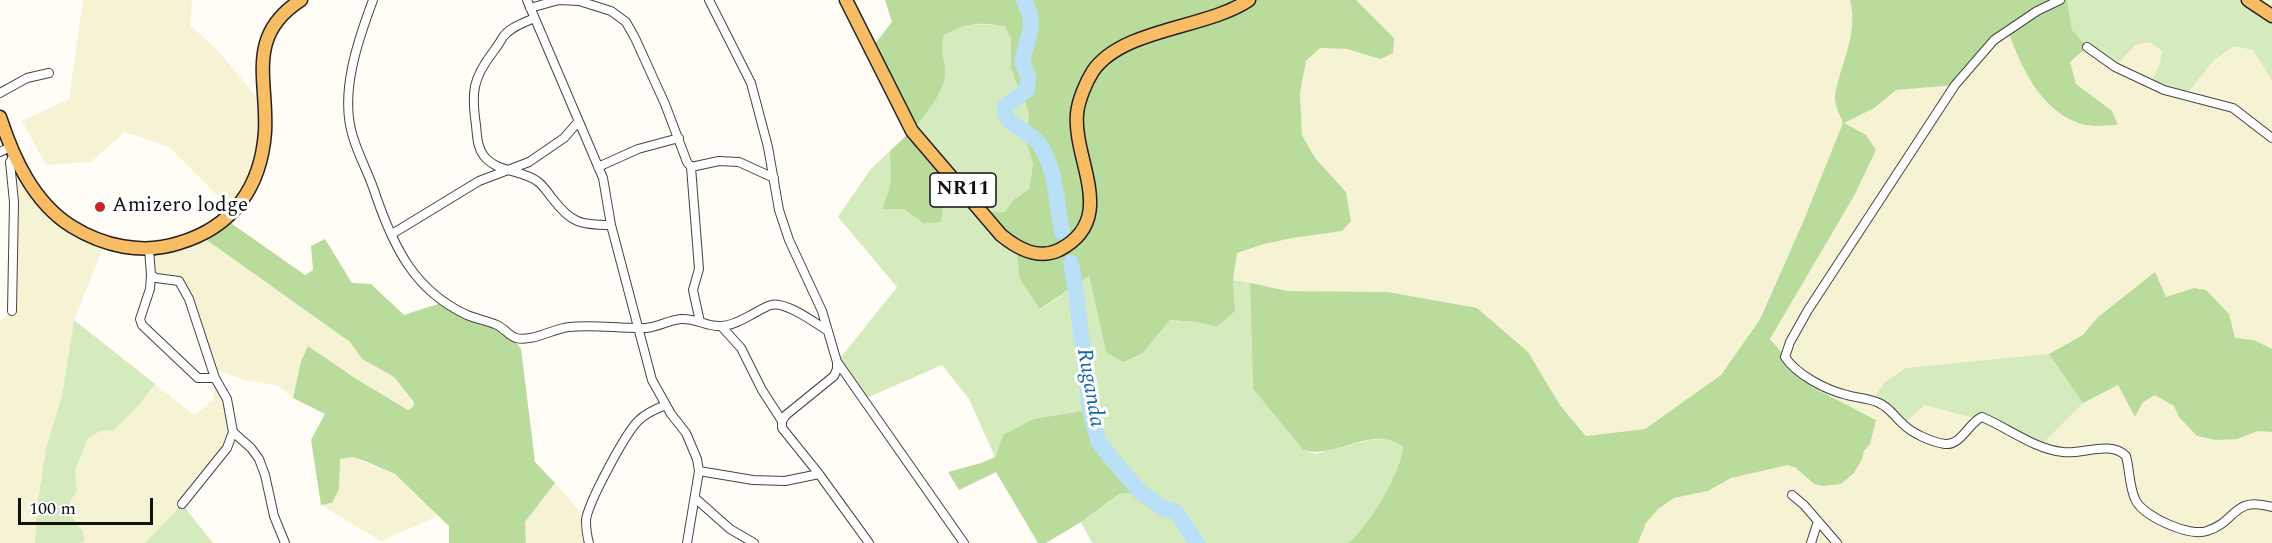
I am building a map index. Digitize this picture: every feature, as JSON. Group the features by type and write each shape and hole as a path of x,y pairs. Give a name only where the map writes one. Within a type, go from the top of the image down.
{"highway":[{"name":"NR11","path":"846,0 912,131 1001,235 1016,247 1037,254 1054,252 1074,242 1084,230 1088,217 1089,178 1076,129 1077,111 1093,71 1108,56 1130,44 1197,22 1249,0"},
{"path":"2248,0 2272,16"},
{"path":"0,117 8,152 45,203 64,221 83,234 105,243 149,249 171,246 201,236 234,212 252,185 265,132 262,76 265,50 276,22 293,2"}],"street":[{"path":"374,0 354,56 349,79 349,118 352,135 392,234 412,273 444,302 468,315 499,326 514,338 530,338 569,327 650,328 678,320 694,319 722,326 743,320 772,305 783,306 828,331"},
{"path":"687,543 699,471 694,452 686,433 652,380 611,225 603,178 529,4 559,0 579,1 611,11 626,22 635,38 691,167 699,269 693,290 700,322"},
{"path":"709,0 751,83 774,178 778,210 789,240 822,311 837,362 834,376 786,415 782,421"},
{"path":"2060,0 2037,11 1994,40 1955,85 1808,310 1790,342 1785,357 1791,366 1828,388 1880,403 1910,430 1944,443 1955,441 1977,419 1982,417 2029,440 2061,452 2102,449 2121,452 2126,456 2131,485 2137,502 2159,519 2181,528 2205,532 2227,519 2244,505 2251,503 2272,507"},
{"path":"534,18 504,35 479,70 474,88 474,115 480,149 484,157 507,169 528,175 540,183 564,214 576,222 585,225 611,225"},
{"path":"2087,47 2115,67 2164,90 2233,108 2272,138"},
{"path":"0,93 27,78 49,73"},
{"path":"392,234 480,181 529,162 564,138 578,122"},
{"path":"598,167 638,149 679,138"},
{"path":"8,152 14,201 12,311"},
{"path":"691,167 720,161 739,162 774,178"},
{"path":"149,249 150,289 140,319 142,325 198,378 214,378"},
{"path":"151,275 156,278 176,279 183,286 214,378 226,399 233,432 227,448 182,504"},
{"path":"722,326 741,348 762,390 782,421 782,428 869,543"},
{"path":"837,362 964,543"},
{"path":"589,543 586,519 593,499 622,442 646,414 666,405"},
{"path":"233,432 251,448 259,459 274,516 285,543"},
{"path":"699,471 753,480 775,481 819,474"},
{"path":"1792,495 1837,543"},
{"path":"695,498 730,529 754,543"},
{"path":"1811,543 1818,521"}],"shaded area":[{"path":"83,0 192,0 190,25 221,54 263,105 258,168 234,212 169,147 125,132 91,162 46,165 22,121 69,99"},
{"path":"1356,0 2272,0 2272,543 1638,543 1646,523 1658,509 1674,498 1708,491 1731,478 1788,465 1796,467 1814,484 1862,459 1864,451 1870,444 1876,420 1812,387 1770,339 1854,196 1843,124 1803,222 1759,319 1721,375 1645,429 1587,436 1560,405 1528,352 1388,292 1288,291 1233,280 1236,253 1264,244 1341,231 1346,192 1315,158 1302,135 1300,93 1306,61 1320,48 1347,49 1380,59 1394,38"},
{"path":"10,162 45,203 105,243 74,320 62,396 46,448 37,506 35,543 0,543 0,321 12,311"},
{"path":"201,236 350,342 362,359 394,377 414,402 413,407 409,410 355,378 308,346 301,361 293,398 277,385 248,381 211,368 183,286 151,275 149,249"},
{"path":"215,378 227,399 233,432 227,448 182,504 145,543 79,543 84,541 83,532 71,515 70,502 77,491 75,471 88,438 101,431 114,430 139,405 155,384 194,415 213,400"},
{"path":"352,457 395,474 440,515 381,541 321,505 332,503 340,459"},
{"path":"555,483 586,519 589,543 526,543 525,522"}],"green space":[{"path":"885,0 1356,0 1394,38 1393,53 1380,59 1347,49 1320,48 1306,61 1300,93 1302,135 1315,158 1346,192 1351,221 1342,231 1264,244 1237,253 1233,280 1235,311 1217,327 1196,322 1170,320 1143,353 1123,362 1106,352 1089,276 1040,309 1020,279 1016,247 980,211 1005,212 1013,200 1029,189 1033,164 1026,141 1029,113 1011,69 1011,39 1005,26 974,24 944,35 942,51 945,67 944,80 933,104 912,131 946,171 941,222 923,223 904,209 882,209 891,184 890,151 911,131 870,50 892,22"},
{"path":"1850,0 2067,0 2072,30 2087,47 2070,62 2076,84 2112,111 2118,125 2085,125 2057,111 2045,100 2027,75 2008,31 1955,85 1896,90 1874,108 1844,123 1866,135 1876,150 1854,196 1770,339 1812,387 1876,420 1870,444 1864,451 1854,473 1841,484 1823,486 1814,484 1796,468 1788,465 1731,478 1708,491 1674,498 1658,509 1646,523 1638,543 1348,543 1383,498 1397,470 1403,446 1387,439 1374,439 1334,450 1313,452 1303,450 1253,389 1250,283 1288,291 1388,292 1477,308 1528,352 1560,405 1586,436 1645,429 1721,375 1760,319 1843,123 1836,106 1835,96 1851,37"},
{"path":"2067,0 2248,0 2272,16 2272,80 2253,50 2234,46 2214,60 2184,97 2150,83 2160,64 2162,51 2150,42 2135,45 2115,67 2080,41 2072,30"},
{"path":"963,24 1005,25 1011,39 1011,69 1029,113 1026,141 1033,164 1029,189 1013,200 1005,212 981,211 1016,247 1041,309 1089,276 1106,352 1143,353 1170,320 1196,322 1217,327 1234,311 1233,280 1250,283 1253,389 1303,450 1316,454 1369,440 1386,439 1403,445 1397,469 1383,498 1348,543 1092,543 1081,522 1119,494 1139,491 1099,443 1090,410 1003,435 995,457 969,399 942,365 864,399 837,362 897,287 838,217 870,170 890,151 892,184 895,193 904,207 923,223 912,131 945,75 940,48 944,35"},
{"path":"225,219 305,275 313,270 311,246 325,239 352,283 371,284 404,315 444,302 497,325 514,340 521,349 535,462 555,483 525,522 526,543 449,543 449,526 395,474 352,457 340,459 339,489 332,503 321,505 311,440 325,414 293,398 301,361 308,346 408,410 413,407 414,402 394,377 362,359 350,342 201,236"},
{"path":"2155,272 2166,297 2194,288 2206,290 2229,314 2235,338 2254,340 2272,349 2272,432 2258,431 2237,439 2216,440 2197,436 2179,417 2174,406 2155,395 2143,402 2135,417 2118,385 2083,403 2049,354 2083,335 2098,317"},
{"path":"74,320 155,384 139,405 114,430 101,431 88,438 75,471 77,491 70,502 71,515 83,532 85,541 35,543 37,506 46,448 62,396"},
{"path":"2049,354 2083,403 2041,445 1984,418 1977,419 1925,405 1903,424 1872,401 1885,382 1906,368"},
{"path":"1090,410 1099,443 1140,492 1119,494 1081,522 1046,543 1038,543 996,472 959,490 948,472 995,457 1003,435 1034,419"},
{"path":"182,504 213,543 145,543"}],"waterway":[{"name":"Ruganda","path":"1024,0 1030,14 1031,27 1022,62 1028,76 1027,90 1005,106 1005,113 1011,123 1035,139 1046,155 1053,176 1062,232"},
{"name":"Ruganda","path":"1071,263 1090,410 1099,443 1140,492 1163,508 1176,512 1197,543"}],"place":[{"name":"Amizero lodge","path":"100,207"}]}
